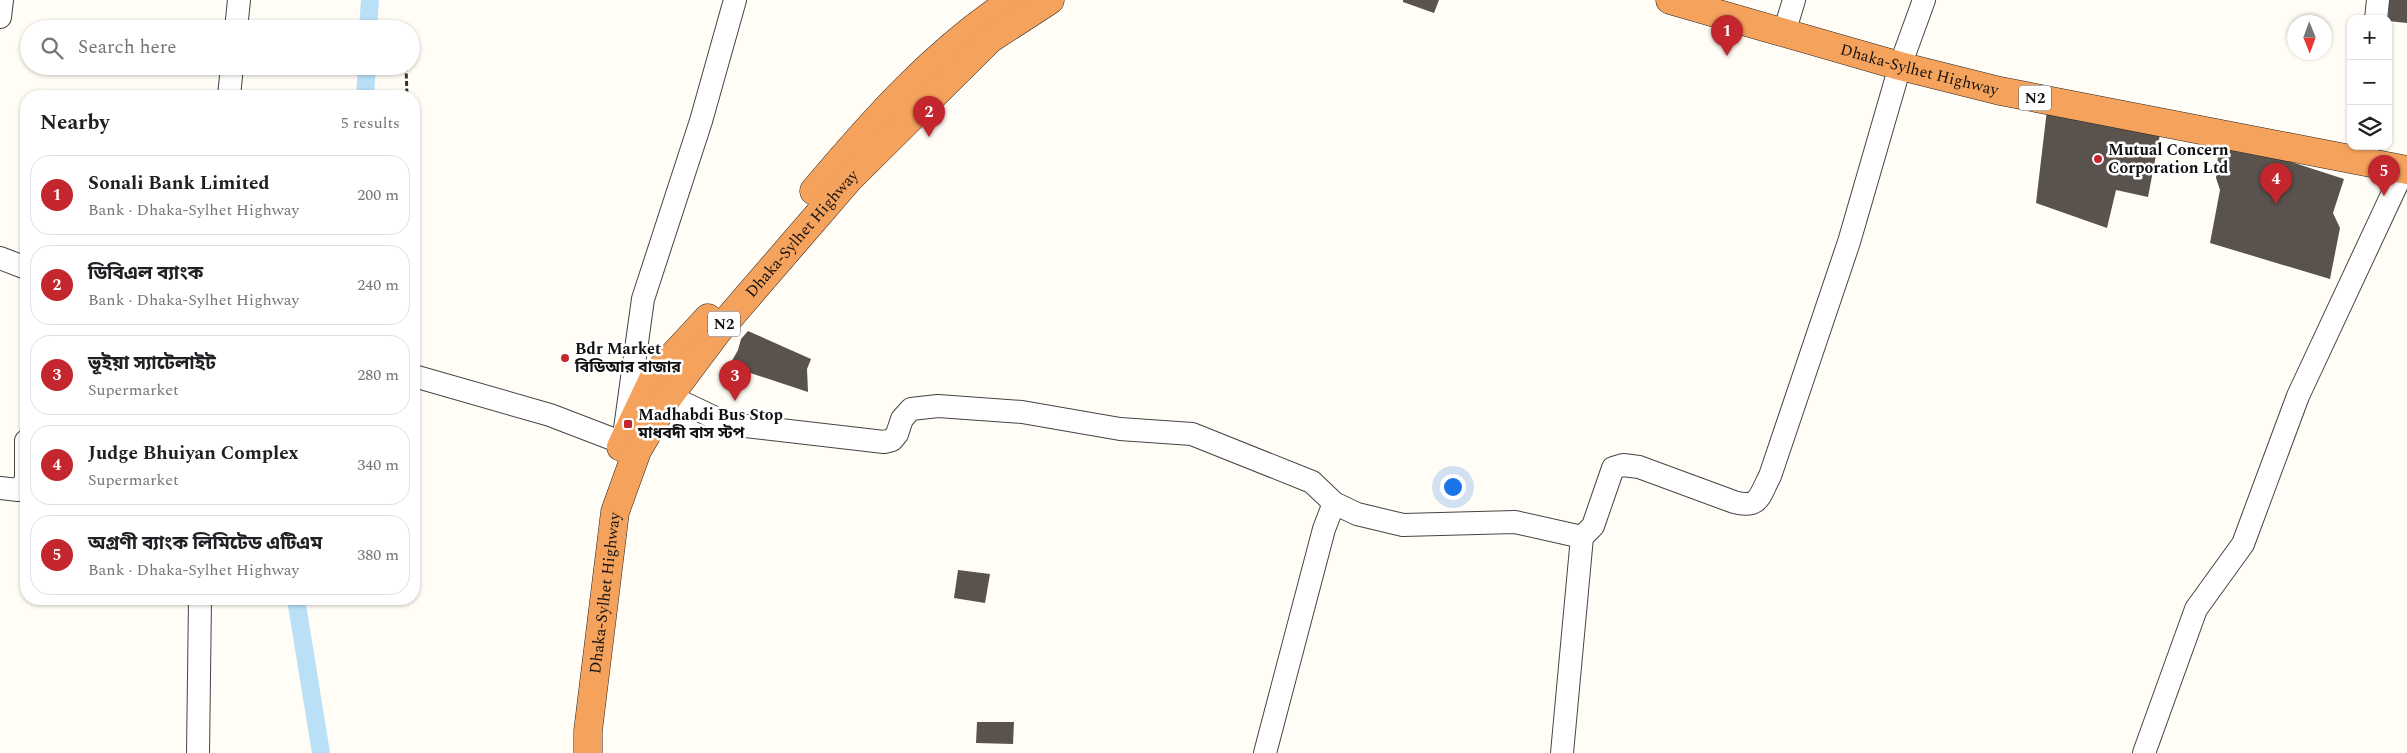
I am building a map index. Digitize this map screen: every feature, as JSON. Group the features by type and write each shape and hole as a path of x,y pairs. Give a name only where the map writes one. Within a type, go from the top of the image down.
{"highway":[{"name":"Dhaka-Sylhet Highway","path":"573,753 599,508 622,443 655,375 705,321 844,156 909,86 980,22 1013,0"},
{"name":"Dhaka-Sylhet Highway","path":"588,753 588,731 615,512 637,451 669,396 717,332 849,179 990,39 1050,0"},
{"name":"Dhaka-Sylhet Highway","path":"1670,0 1900,66 2000,91 2362,153 2405,169"}],"street":[{"path":"0,17 2,0"},
{"path":"237,20 239,0"},
{"path":"420,378 550,415 622,443 642,299 701,121 735,0"},
{"path":"1784,33 1794,0"},
{"path":"1562,753 1582,537 1593,526 1613,468 1623,465 1639,468 1747,506 1755,502 1770,476 1849,242 1900,66 1924,0"},
{"path":"2376,15 2378,0"},
{"path":"230,90 231,75"},
{"path":"2144,753 2196,609 2243,544 2298,396 2405,169"},
{"path":"0,258 20,266"},
{"path":"669,396 728,424 884,442 892,440 897,434 902,419 911,409 938,406 1022,412 1120,429 1192,434 1312,482 1334,503 1357,514 1403,526 1515,522 1582,537"},
{"path":"0,488 20,489"},
{"path":"1265,753 1324,529 1334,503"},
{"path":"198,753 200,605"}],"path":[{"path":"406,75 407,90"}],"building":[{"path":"1403,0 1439,0 1434,13 1403,2"},
{"path":"2389,0 2407,0 2407,23 2392,21 2392,15 2388,15"},
{"name":"Mutual Concern Corporation Ltd","path":"2048,101 2161,129 2148,197 2116,190 2107,228 2036,203"},
{"path":"2223,140 2344,179 2333,213 2340,228 2330,279 2210,243 2220,190 2216,178 2218,156"},
{"path":"748,331 811,359 807,369 808,392 729,366 738,350 741,339"},
{"path":"958,570 990,574 985,603 954,598"},
{"path":"977,722 1014,722 1013,744 976,743"}],"waterway":[{"path":"369,20 370,0"},
{"path":"365,90 366,75"},
{"path":"297,605 321,753"}],"place":[{"name":"Sonali Bank Limited","path":"1727,56"},
{"name":"ডিবিএল ব্যাংক","path":"929,137"},
{"name":"Mutual Concern Corporation Ltd","path":"2098,159"},
{"name":"অগ্রণী ব্যাংক লিমিটেড এটিএম","path":"2384,196"},
{"name":"Judge Bhuiyan Complex","path":"2276,204"},
{"name":"Bdr Market বিডিআর বাজার","path":"565,358"},
{"name":"ভূইয়া স্যাটেলাইট","path":"735,401"},
{"name":"Madhabdi Bus Stop মাধবদী বাস স্টপ","path":"628,424"}]}
